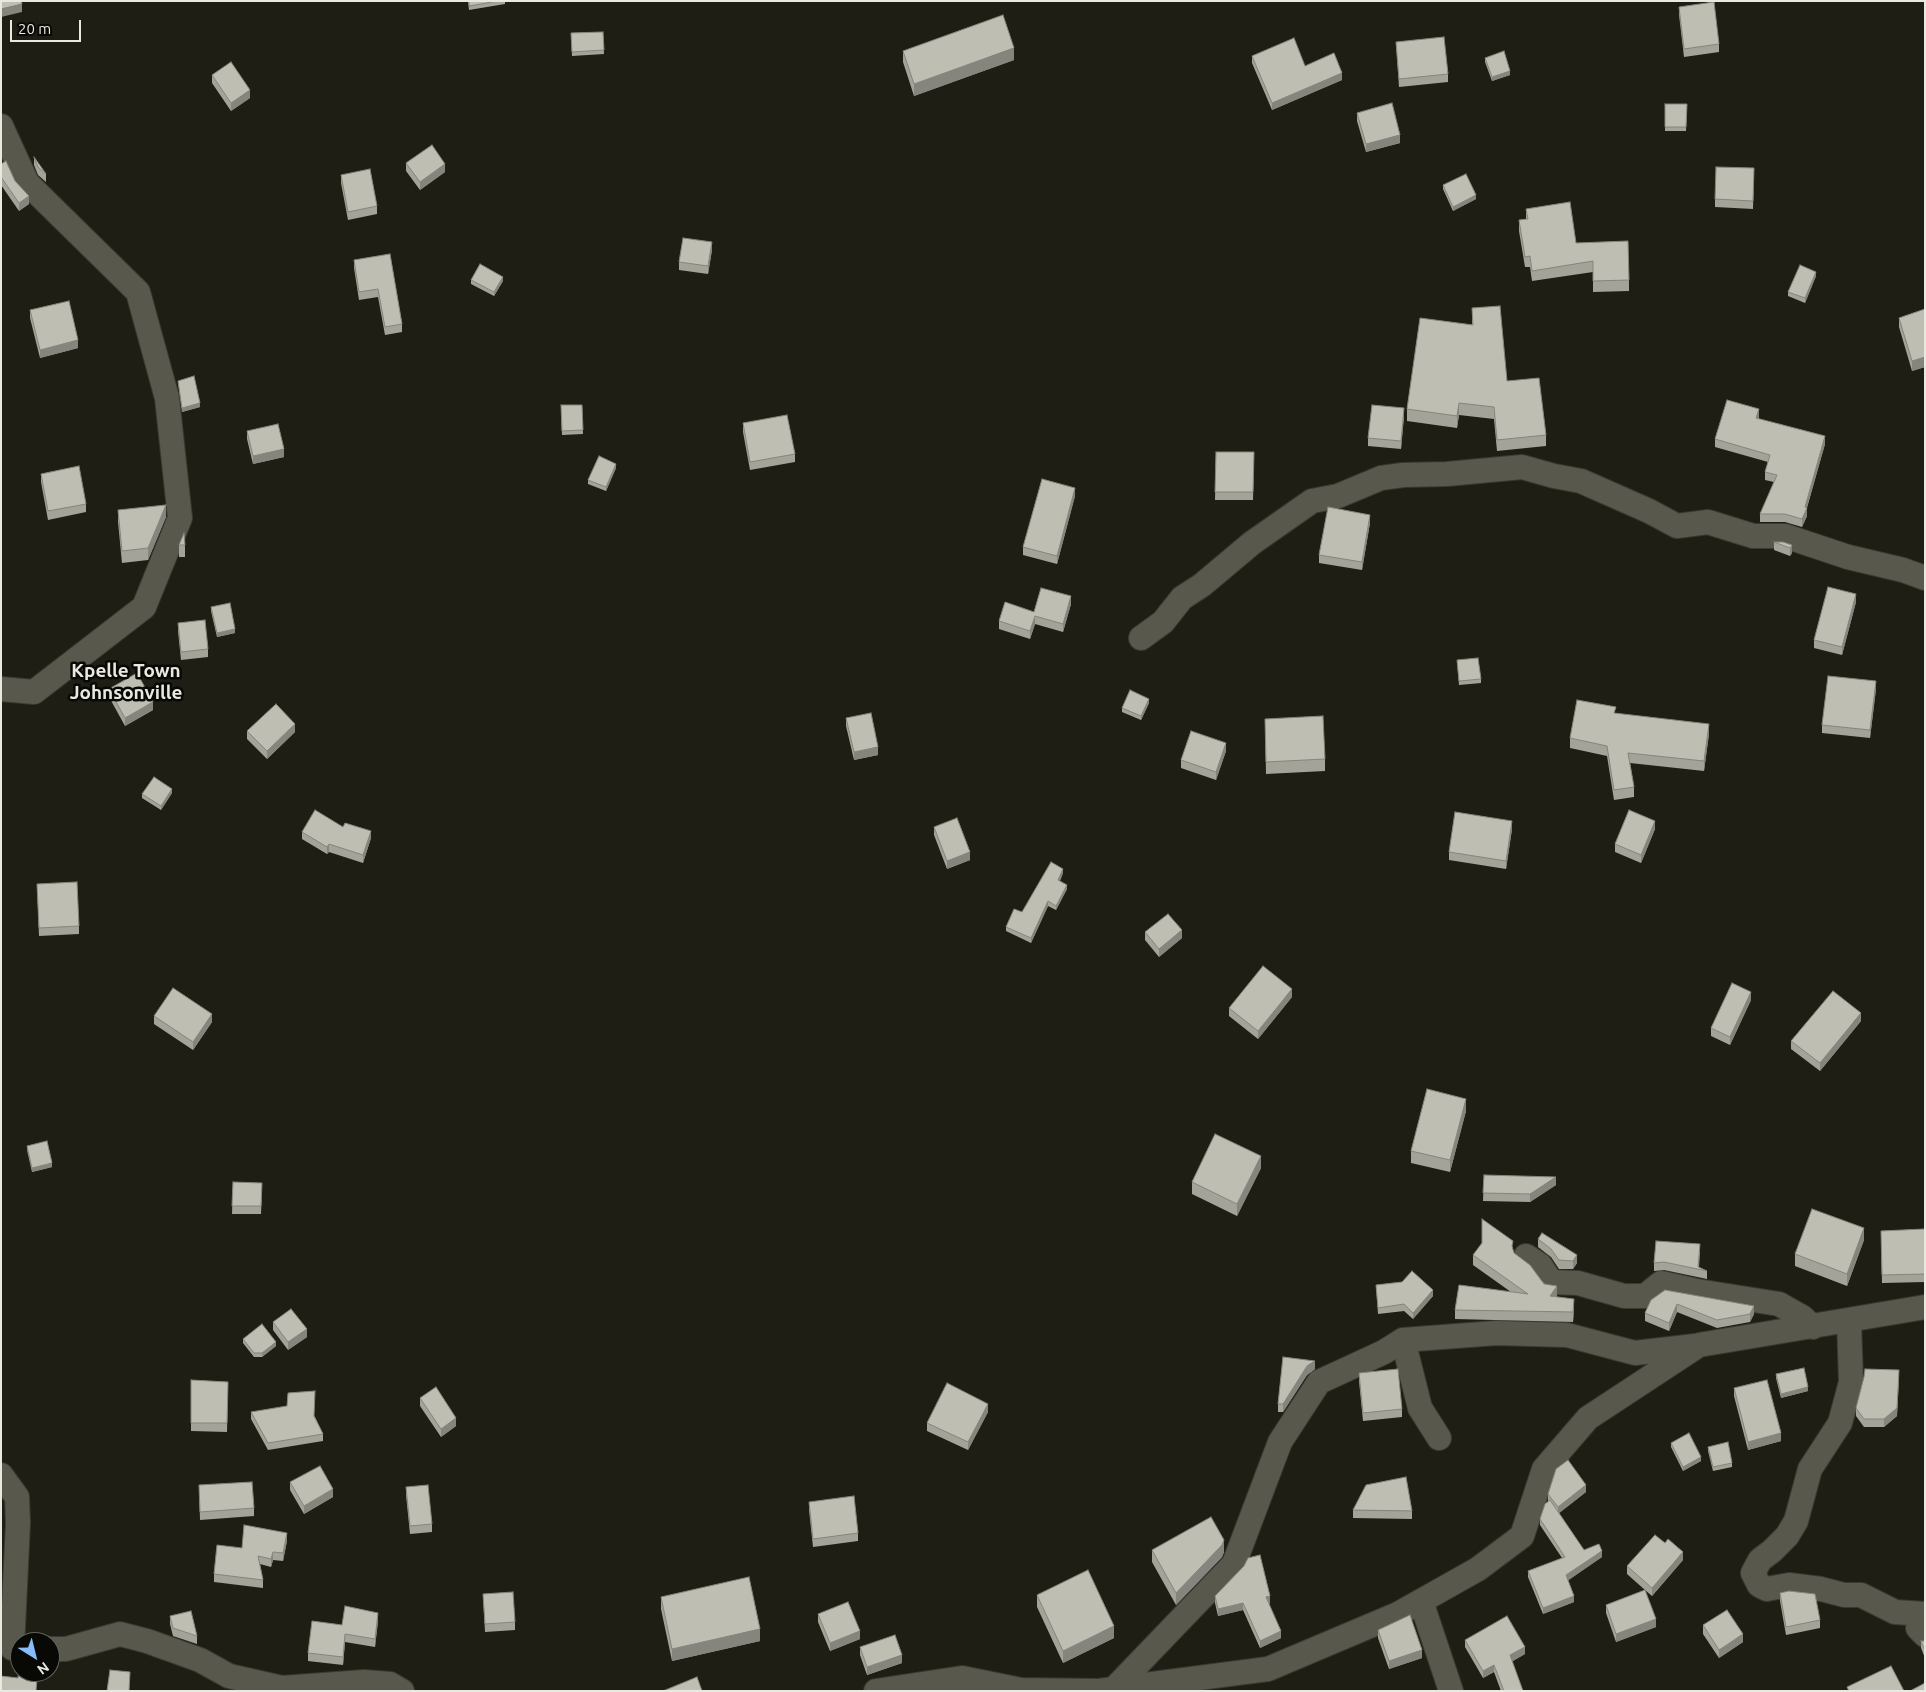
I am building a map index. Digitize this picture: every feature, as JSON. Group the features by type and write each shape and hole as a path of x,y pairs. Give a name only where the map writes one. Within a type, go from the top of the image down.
{"street":[{"path":"1,126 27,183 138,292 167,398 180,518 144,607 34,692 1,689"},
{"path":"1141,638 1163,622 1182,598 1202,585 1252,543 1312,501 1338,496 1380,478 1403,475 1447,474 1522,467 1581,481 1649,511 1677,526 1708,522 1753,536 1784,536 1848,557 1903,570 1925,578"},
{"path":"1526,1256 1540,1265 1550,1282 1578,1283 1624,1296 1645,1296 1661,1283 1697,1291 1779,1304 1802,1317 1813,1327"},
{"path":"1113,1690 1234,1564 1280,1442 1319,1382 1384,1352 1403,1340 1496,1334 1567,1335 1635,1353 1813,1327 1925,1307"},
{"path":"1849,1321 1851,1382 1840,1423 1810,1469 1796,1521 1787,1536 1760,1560 1754,1573 1759,1585 1767,1589 1789,1585 1821,1589 1844,1595 1861,1595 1895,1612 1925,1615 1918,1628 1925,1635"},
{"path":"1403,1340 1420,1408 1440,1438"},
{"path":"876,1691 962,1678 1021,1690 1099,1691 1268,1670 1398,1614 1478,1569 1522,1536 1544,1469 1588,1418 1699,1345"},
{"path":"1,1474 17,1497 18,1523 13,1632"},
{"path":"1421,1601 1451,1691"},
{"path":"60,1649 120,1634 147,1641 200,1660 229,1676 282,1688 364,1682 390,1684 402,1691"}],"building":[{"path":"1,1 21,1 22,4 1,9"},
{"path":"469,1 498,1 469,6"},
{"path":"1714,2 1719,44 1684,49 1679,7"},
{"path":"1003,15 1014,48 914,84 903,51"},
{"path":"603,32 604,50 572,52 571,33"},
{"path":"1444,37 1448,74 1399,79 1396,42"},
{"path":"1294,38 1305,66 1334,53 1342,73 1272,103 1252,56"},
{"path":"1504,51 1510,71 1492,77 1485,58"},
{"path":"231,62 250,90 231,103 212,75"},
{"path":"1392,103 1400,135 1366,144 1357,113"},
{"path":"1665,104 1687,104 1686,127 1665,127"},
{"path":"432,145 445,164 420,182 406,163"},
{"path":"34,157 46,174 38,167"},
{"path":"6,161 15,181 29,196 19,203 1,177 1,164"},
{"path":"1716,167 1754,168 1753,201 1715,199"},
{"path":"370,169 377,206 348,212 341,175"},
{"path":"1466,174 1476,195 1453,207 1443,185"},
{"path":"1570,202 1576,243 1628,241 1629,280 1593,281 1593,261 1532,271 1530,256 1525,257 1519,220 1528,219 1526,209"},
{"path":"683,238 712,242 708,266 679,262"},
{"path":"390,254 402,324 385,327 378,289 359,292 354,260"},
{"path":"480,264 503,277 494,292 471,280"},
{"path":"1800,265 1816,272 1805,298 1788,292"},
{"path":"69,301 78,340 40,350 30,310"},
{"path":"1500,306 1507,381 1539,378 1546,435 1497,440 1494,407 1459,403 1457,416 1407,409 1420,318 1473,325 1472,308"},
{"path":"1925,309 1925,357 1912,361 1899,318"},
{"path":"194,376 200,403 182,408 178,381"},
{"path":"1727,400 1759,409 1756,418 1825,436 1805,507 1807,508 1802,519 1785,514 1760,514 1777,475 1765,472 1770,455 1715,439"},
{"path":"561,405 582,405 583,430 562,431"},
{"path":"1372,405 1404,408 1401,441 1368,438"},
{"path":"787,415 795,454 750,462 743,423"},
{"path":"278,424 284,449 253,456 247,431"},
{"path":"1216,452 1254,452 1253,492 1215,492"},
{"path":"599,456 616,464 606,487 588,480"},
{"path":"79,466 86,504 48,511 41,474"},
{"path":"1042,479 1075,488 1057,556 1023,547"},
{"path":"166,505 148,548 122,551 118,510"},
{"path":"1328,507 1370,515 1362,562 1319,555"},
{"path":"184,533 185,545 179,545"},
{"path":"1774,542 1783,542 1792,545 1790,548"},
{"path":"1828,587 1856,594 1842,647 1814,640"},
{"path":"1041,588 1071,596 1063,624 1035,616 1030,631 999,621 1005,602 1034,612"},
{"path":"230,603 235,629 217,633 211,607"},
{"path":"205,620 208,649 181,652 178,623"},
{"path":"1478,658 1481,679 1459,681 1457,660"},
{"path":"137,673 153,702 125,718 109,689"},
{"path":"1828,676 1876,681 1870,730 1822,725"},
{"path":"1130,690 1149,699 1141,716 1122,708"},
{"path":"1577,700 1616,707 1614,713 1709,724 1704,761 1628,753 1634,787 1614,790 1607,746 1570,738"},
{"path":"276,704 295,724 267,751 247,731"},
{"path":"871,713 878,747 854,752 846,718"},
{"path":"1323,716 1325,759 1266,762 1265,719"},
{"path":"1191,731 1226,743 1216,772 1181,760"},
{"path":"154,777 172,789 161,806 142,794"},
{"path":"315,810 343,827 345,823 371,831 363,855 329,844 327,847 302,832"},
{"path":"1629,810 1655,821 1641,855 1615,844"},
{"path":"1455,812 1512,821 1506,861 1449,852"},
{"path":"957,818 970,852 947,861 934,827"},
{"path":"1051,862 1063,869 1058,880 1067,885 1056,906 1048,901 1031,938 1006,927 1014,909 1022,912"},
{"path":"77,882 79,926 39,928 37,884"},
{"path":"1168,914 1182,930 1159,949 1145,932"},
{"path":"1263,966 1292,989 1258,1031 1229,1008"},
{"path":"1732,983 1751,992 1730,1037 1711,1028"},
{"path":"173,988 212,1014 193,1042 154,1016"},
{"path":"1833,991 1861,1013 1820,1063 1791,1041"},
{"path":"1427,1089 1466,1099 1450,1160 1411,1151"},
{"path":"1215,1134 1261,1156 1237,1204 1192,1182"},
{"path":"47,1141 52,1163 32,1168 27,1146"},
{"path":"1484,1175 1556,1177 1530,1194 1483,1193"},
{"path":"233,1182 262,1183 261,1206 232,1206"},
{"path":"1812,1209 1864,1228 1847,1274 1795,1254"},
{"path":"1482,1219 1513,1241 1514,1253 1530,1265 1544,1284 1557,1286 1550,1296 1574,1299 1573,1312 1455,1310 1459,1285 1528,1294 1473,1255 1482,1243"},
{"path":"1925,1229 1925,1274 1882,1275 1881,1231"},
{"path":"1542,1233 1577,1255 1573,1261 1559,1260 1551,1249 1538,1239"},
{"path":"1656,1241 1700,1244 1698,1267 1707,1271 1664,1262 1654,1263"},
{"path":"1412,1271 1433,1290 1413,1313 1404,1304 1378,1308 1376,1285 1402,1282"},
{"path":"1665,1290 1754,1306 1750,1314 1717,1320 1677,1304 1669,1323 1645,1313 1651,1300"},
{"path":"291,1309 307,1329 288,1342 273,1322"},
{"path":"262,1324 276,1342 262,1353 254,1353 243,1339"},
{"path":"1283,1357 1315,1361 1307,1366 1283,1404 1278,1404"},
{"path":"1804,1368 1808,1387 1781,1394 1776,1374"},
{"path":"1398,1369 1402,1409 1363,1413 1359,1373"},
{"path":"1865,1369 1899,1370 1897,1408 1884,1419 1864,1419 1856,1408"},
{"path":"191,1380 228,1382 227,1423 191,1423"},
{"path":"1767,1380 1781,1433 1748,1442 1734,1388"},
{"path":"947,1383 988,1404 968,1442 927,1423"},
{"path":"436,1387 456,1418 441,1429 420,1398"},
{"path":"315,1391 314,1416 323,1434 268,1443 251,1412 287,1406 288,1393"},
{"path":"1689,1433 1701,1457 1683,1467 1671,1443"},
{"path":"1728,1442 1732,1463 1713,1467 1708,1447"},
{"path":"1568,1460 1586,1485 1558,1507 1548,1494 1556,1469"},
{"path":"320,1466 333,1489 304,1506 290,1482"},
{"path":"1406,1477 1412,1511 1353,1510 1366,1485"},
{"path":"252,1482 254,1508 200,1512 199,1485"},
{"path":"428,1485 432,1524 410,1526 406,1487"},
{"path":"854,1496 858,1533 813,1539 809,1502"},
{"path":"1550,1500 1584,1550 1599,1544 1602,1551 1566,1575 1574,1596 1543,1608 1528,1571 1565,1557 1540,1519 1545,1504"},
{"path":"1211,1517 1224,1540 1222,1545 1176,1593 1152,1550"},
{"path":"244,1525 287,1533 283,1553 273,1552 271,1559 258,1556 263,1580 214,1574 217,1545 242,1548"},
{"path":"1655,1535 1665,1543 1668,1539 1683,1552 1652,1588 1627,1566"},
{"path":"1260,1555 1270,1596 1266,1597 1281,1631 1260,1641 1243,1603 1218,1609 1215,1596 1244,1566 1248,1558"},
{"path":"1088,1570 1114,1626 1063,1651 1037,1595"},
{"path":"749,1577 760,1629 672,1649 661,1597"},
{"path":"1645,1590 1656,1619 1616,1634 1606,1605"},
{"path":"1789,1591 1815,1594 1820,1620 1786,1627 1780,1593"},
{"path":"513,1592 515,1622 485,1624 483,1594"},
{"path":"848,1602 860,1631 830,1643 818,1614"},
{"path":"345,1606 378,1613 375,1639 345,1634 343,1657 308,1653 312,1621 342,1625"},
{"path":"1727,1610 1743,1634 1719,1650 1703,1625"},
{"path":"191,1611 197,1636 173,1628 170,1616"},
{"path":"1410,1615 1422,1650 1389,1661 1378,1630"},
{"path":"1507,1616 1525,1647 1510,1655 1523,1691 1504,1691 1494,1665 1483,1671 1465,1640"},
{"path":"895,1635 902,1655 867,1667 860,1647"},
{"path":"1921,1641 1925,1641 1925,1650"},
{"path":"1891,1666 1904,1691 1849,1691 1847,1687"},
{"path":"110,1670 130,1672 129,1691 107,1691"},
{"path":"1,1676 10,1677 10,1682 37,1682 36,1691 1,1691"},
{"path":"697,1677 702,1691 663,1691"},
{"path":"1925,1683 1925,1691 1910,1691"}],"district":[{"name":"Kpelle Town Johnsonville","path":"126,682"}]}
